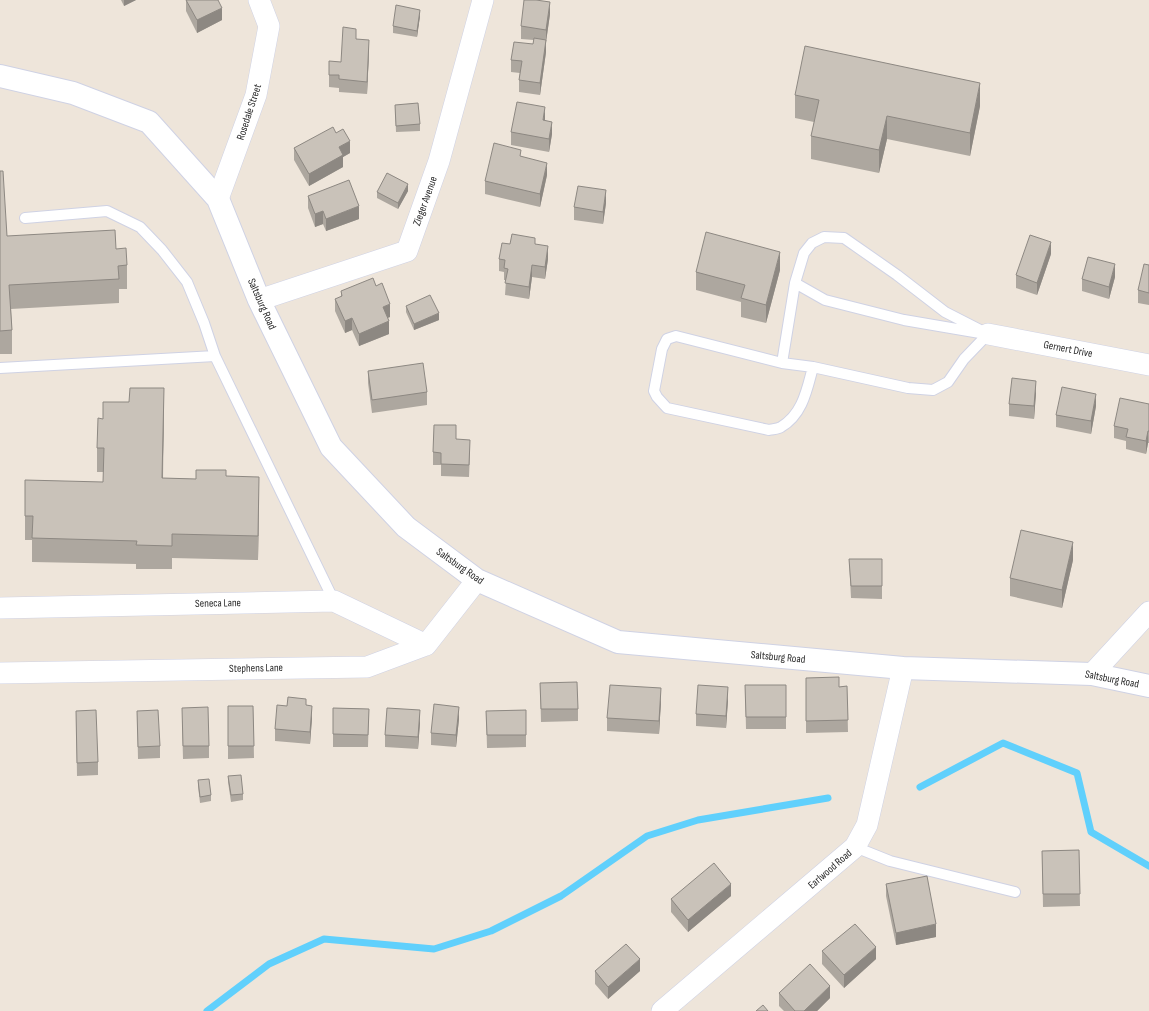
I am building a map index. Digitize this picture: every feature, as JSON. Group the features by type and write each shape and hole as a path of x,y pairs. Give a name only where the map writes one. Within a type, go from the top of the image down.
{"main road":[{"name":"Saltsburg Road","path":"0,76 73,94 149,122 218,199 259,300 331,447 406,527 477,580 618,642 903,668 1092,674 1149,686"}],"street":[{"name":"Rosedale Street","path":"218,199 256,95 269,26 259,0"},
{"name":"Zieger Avenue","path":"259,300 407,251 439,162 483,0"},
{"name":"Gernert Drive","path":"988,334 1149,365"},
{"path":"426,645 477,580"},
{"name":"Seneca Lane","path":"0,608 334,601 426,645"},
{"path":"1092,674 1149,612"},
{"name":"Stephens Lane","path":"0,673 367,667 426,645"},
{"name":"Earlwood Road","path":"662,1011 855,847 867,825 903,668"}],"lane":[{"path":"25,218 107,211 140,227 162,250 187,282 204,323 215,356 334,601"},
{"path":"782,363 795,283 804,253 812,242 824,237 844,238 897,275 945,312 988,334"},
{"path":"795,283 825,300 904,320 988,334"},
{"path":"813,367 803,401 796,414 780,427 769,430 667,408 657,397 654,391 662,349 667,339 676,336 782,363 813,367 908,388 932,390 948,382 964,359 988,334"},
{"path":"0,368 215,356"},
{"path":"855,847 890,861 1015,892"}],"building":[{"path":"186,0 218,0 222,8 197,20"},
{"path":"524,0 550,2 546,30 521,26"},
{"path":"396,5 420,10 417,31 393,26"},
{"path":"343,27 356,29 356,39 369,40 367,82 339,79 339,75 329,75 329,61 341,62"},
{"path":"534,38 546,40 540,83 519,80 522,61 511,60 514,42 533,44"},
{"path":"805,46 980,83 970,133 887,116 879,150 811,136 819,100 795,95"},
{"path":"517,102 545,107 543,120 552,122 549,139 511,132"},
{"path":"418,103 420,124 396,126 395,105"},
{"path":"333,127 336,133 343,129 350,141 339,147 343,155 309,174 294,148"},
{"path":"494,143 521,150 520,156 547,163 540,194 485,181"},
{"path":"0,171 3,171 7,236 115,230 116,249 126,248 127,265 118,266 119,279 9,285 12,330 0,331"},
{"path":"387,173 408,184 398,203 377,192"},
{"path":"349,180 359,206 326,219 323,211 315,214 308,196"},
{"path":"578,186 606,190 603,212 574,207"},
{"path":"706,232 780,252 766,305 741,298 745,285 696,272"},
{"path":"512,234 535,238 535,244 548,246 545,267 532,265 529,287 505,283 508,269 504,268 505,260 499,259 502,243 510,244"},
{"path":"1030,235 1051,242 1037,283 1016,275"},
{"path":"1088,257 1115,264 1109,287 1082,279"},
{"path":"1144,264 1149,265 1149,293 1138,290"},
{"path":"373,278 376,286 382,283 390,304 383,307 389,321 359,334 352,318 345,321 335,299 342,296 341,291"},
{"path":"430,295 439,313 414,324 406,306"},
{"path":"423,363 427,392 372,400 368,371"},
{"path":"1012,378 1036,381 1034,406 1009,404"},
{"path":"1062,387 1096,394 1091,421 1056,415"},
{"path":"130,388 164,388 162,478 196,479 196,470 226,470 226,476 259,477 258,536 172,534 172,546 136,545 137,541 32,538 33,516 25,516 25,480 103,482 104,448 97,448 98,418 103,419 103,402 129,402"},
{"path":"1120,398 1149,404 1149,431 1146,441 1126,437 1128,429 1114,426"},
{"path":"434,425 456,425 456,439 470,440 469,465 441,464 441,453 433,452"},
{"path":"1021,530 1073,542 1062,590 1010,578"},
{"path":"849,559 882,559 882,586 851,586"},
{"path":"839,677 839,687 847,686 848,720 806,721 806,678"},
{"path":"577,682 578,709 541,709 540,683"},
{"path":"610,685 661,688 659,721 607,718"},
{"path":"698,685 728,687 726,716 696,714"},
{"path":"745,685 786,685 786,717 746,717"},
{"path":"288,697 306,699 306,705 312,706 310,732 275,729 277,705 287,706"},
{"path":"434,704 459,707 456,735 431,733"},
{"path":"228,706 253,706 254,746 228,746"},
{"path":"208,707 209,746 183,746 182,708"},
{"path":"333,708 369,709 368,735 333,734"},
{"path":"387,708 420,710 418,737 385,735"},
{"path":"96,710 98,762 77,763 76,711"},
{"path":"158,710 160,746 138,747 137,711"},
{"path":"526,710 526,735 487,735 486,711"},
{"path":"241,775 243,794 231,795 228,776"},
{"path":"209,779 211,795 200,797 198,780"},
{"path":"1079,850 1080,894 1043,894 1042,851"},
{"path":"714,863 731,884 688,920 671,899"},
{"path":"927,876 936,924 896,933 886,884"},
{"path":"855,924 876,947 844,975 822,951"},
{"path":"626,944 640,959 608,987 595,971"},
{"path":"810,964 830,986 804,1011 795,1011 779,993"},
{"path":"763,1005 768,1011 756,1011"}],"waterway":[{"path":"920,787 1003,743 1077,773 1091,832 1149,866"},
{"path":"207,1011 269,964 324,939 434,949 491,931 561,896 647,836 698,820 828,798"}]}
